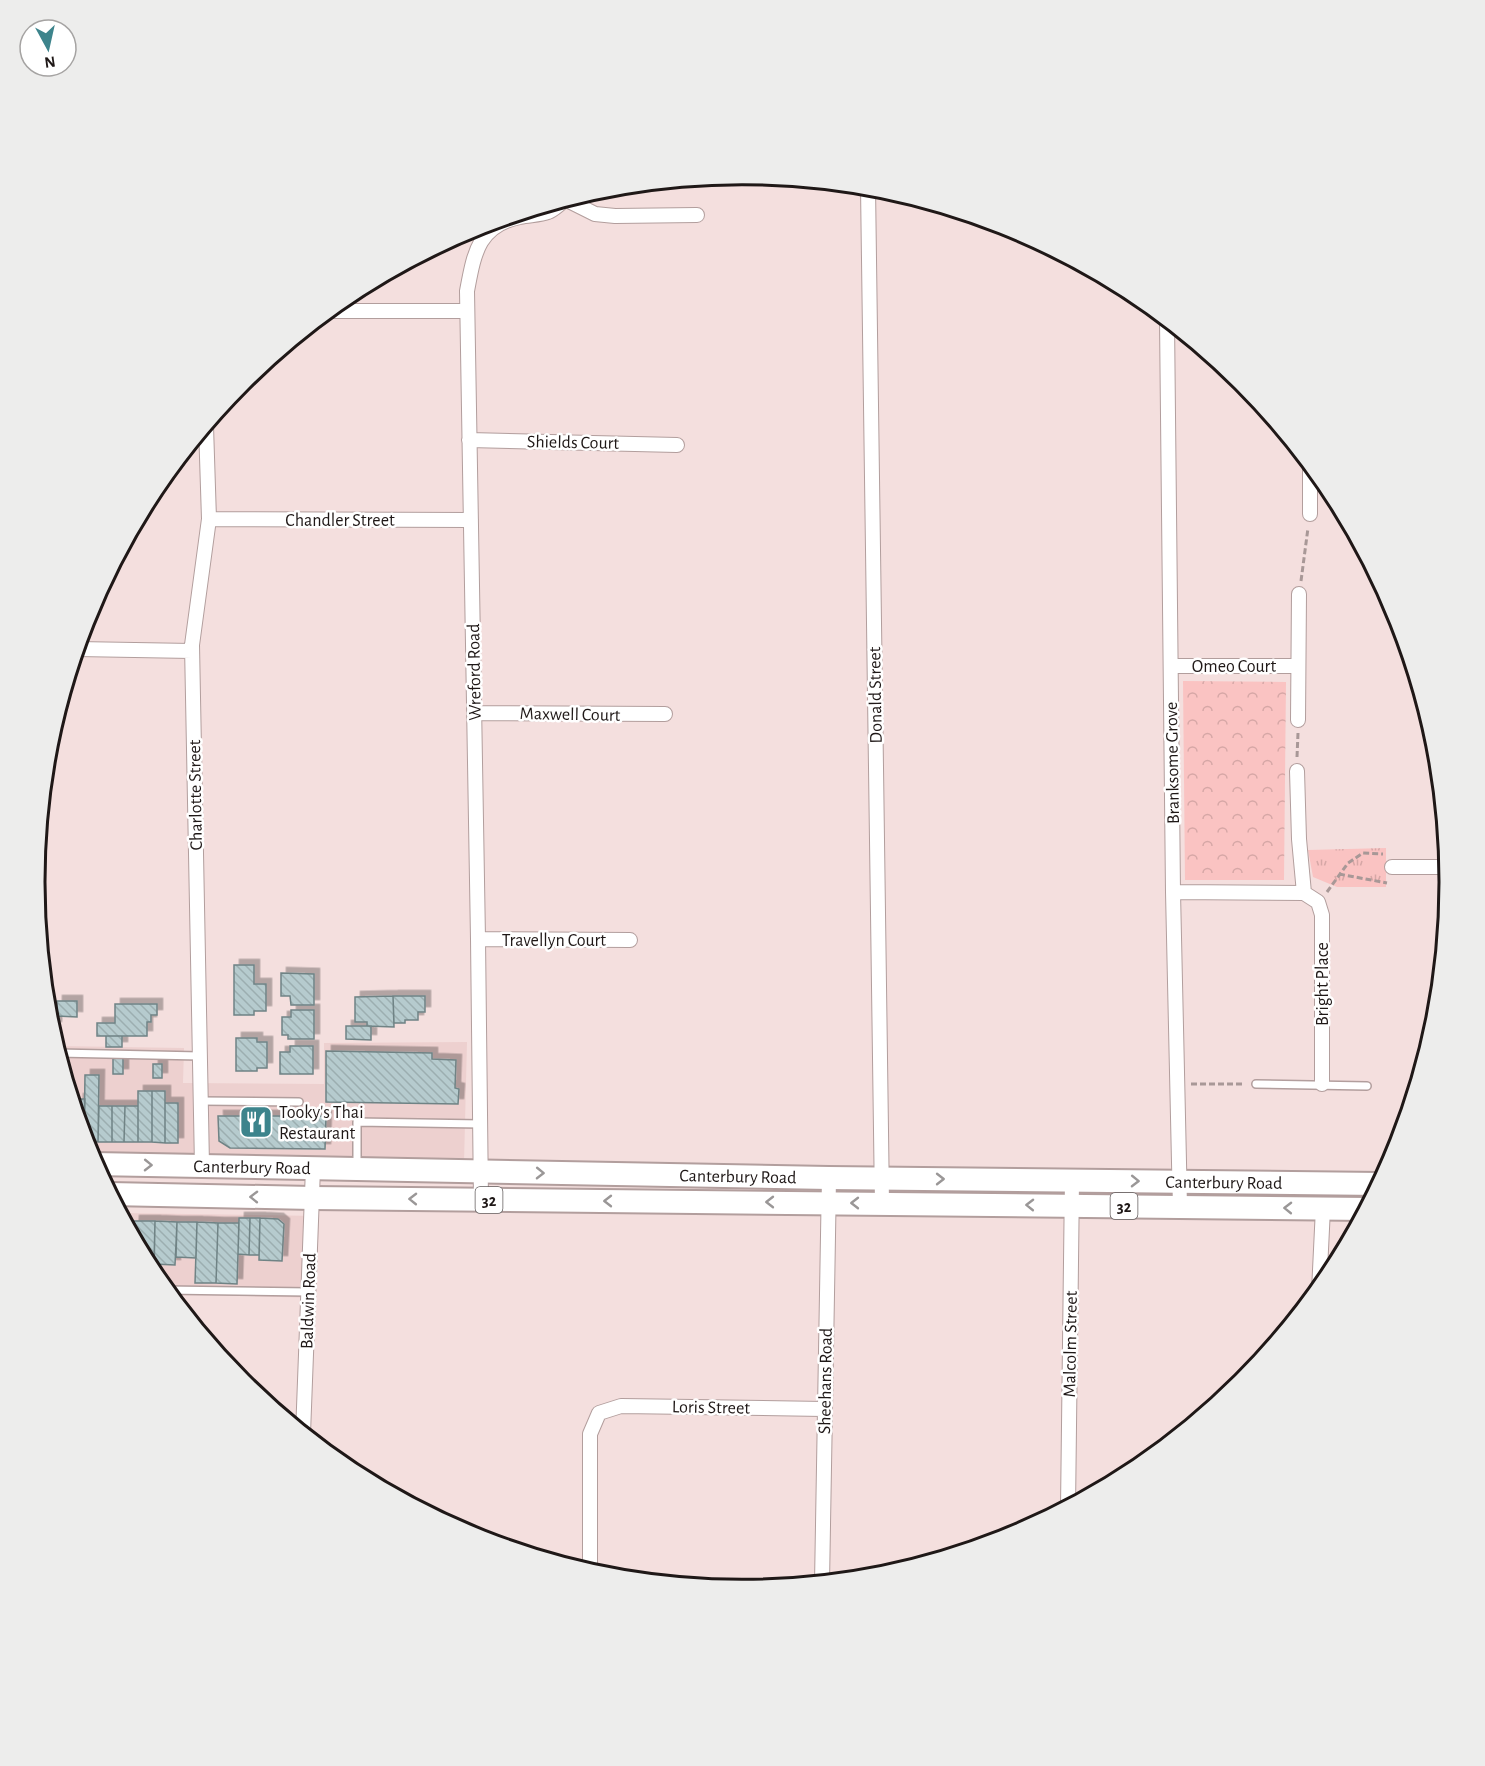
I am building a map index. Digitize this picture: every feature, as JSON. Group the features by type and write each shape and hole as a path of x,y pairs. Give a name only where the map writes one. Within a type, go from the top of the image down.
{"main road":[{"name":"Canterbury Road","path":"105,1164 881,1179 1371,1184"},
{"name":"Canterbury Road","path":"119,1194 1359,1209"}],"street":[{"name":"Donald Street","path":"868,197 882,1203"},
{"path":"577,206 595,214 615,216 697,215"},
{"name":"Wreford Road","path":"481,1200 466,311 472,263 485,235"},
{"path":"345,310 466,311"},
{"name":"Branksome Grove","path":"1167,330 1173,892 1180,1207"},
{"name":"Charlotte Street","path":"202,1166 192,651 209,519 207,436"},
{"name":"Shields Court","path":"469,440 677,445"},
{"path":"1310,478 1310,514"},
{"name":"Chandler Street","path":"209,519 471,520"},
{"name":"Omeo Court","path":"1298,720 1299,594"},
{"path":"86,649 192,651"},
{"name":"Omeo Court","path":"1171,666 1298,666"},
{"name":"Maxwell Court","path":"474,713 665,714"},
{"path":"1297,771 1299,840 1304,893"},
{"path":"1392,867 1440,867"},
{"path":"1173,892 1304,893 1318,902"},
{"name":"Bright Place","path":"1318,902 1322,915 1322,1084"},
{"name":"Travellyn Court","path":"478,939 630,940"},
{"name":"Baldwin Road","path":"303,1424 313,1168"},
{"name":"Sheehans Road","path":"822,1576 829,1178"},
{"name":"Malcolm Street","path":"1068,1500 1072,1180"},
{"path":"1320,1274 1323,1208"},
{"name":"Loris Street","path":"590,1563 590,1434 599,1413 621,1406 824,1409"}],"lane":[{"path":"66,1053 200,1056"},
{"path":"1256,1084 1367,1086"},
{"path":"201,1101 298,1102"},
{"path":"357,1169 357,1122 481,1124"},
{"path":"176,1290 309,1292"}],"path":[{"path":"1299,594 1310,514"},
{"path":"1297,771 1298,720"},
{"path":"1318,902 1326,894 1339,874 1348,862 1363,853 1383,854 1392,867 1392,884 1339,874"},
{"path":"1177,1084 1256,1084"}],"shaded area":[{"path":"467,1042 464,1163 100,1153 82,1107 65,1046 184,1048 183,1083 324,1084 324,1043"},
{"path":"128,1213 319,1216 316,1298 179,1294 138,1232"}],"green space":[{"path":"1183,681 1286,682 1284,880 1185,880"},
{"path":"1386,848 1386,887 1337,887 1313,877 1308,850"}],"building":[{"path":"234,965 254,965 254,984 266,984 266,1011 254,1011 254,1015 234,1015"},
{"path":"281,973 314,974 314,1005 291,1005 290,996 281,996"},
{"path":"393,996 425,996 425,1012 418,1012 418,1020 394,1023"},
{"path":"393,996 394,1027 367,1026 367,1022 355,1022 355,997"},
{"path":"57,1001 77,1001 77,1017 58,1016"},
{"path":"115,1004 157,1004 157,1015 151,1015 151,1022 147,1022 147,1036 97,1036 97,1023 115,1023"},
{"path":"291,1010 314,1010 314,1039 288,1039 288,1035 282,1035 282,1017 291,1017"},
{"path":"346,1026 371,1026 371,1040 346,1039"},
{"path":"106,1036 122,1036 122,1047 106,1047"},
{"path":"236,1038 257,1038 257,1042 267,1042 267,1068 257,1068 257,1071 236,1071"},
{"path":"290,1046 313,1046 313,1074 280,1074 280,1052 290,1052"},
{"path":"326,1051 432,1053 432,1059 456,1060 455,1088 459,1089 458,1104 326,1102"},
{"path":"113,1058 123,1058 123,1074 113,1074"},
{"path":"153,1064 162,1064 162,1078 153,1078"},
{"path":"85,1075 99,1075 98,1142 95,1142 84,1113"},
{"path":"138,1091 152,1091 152,1142 138,1142"},
{"path":"152,1091 165,1091 165,1143 152,1142"},
{"path":"80,1099 85,1099 85,1114"},
{"path":"165,1103 178,1103 178,1143 165,1143"},
{"path":"99,1106 112,1106 112,1142 98,1142"},
{"path":"112,1106 125,1106 124,1142 112,1142"},
{"path":"125,1106 138,1106 138,1142 124,1142"},
{"path":"218,1116 326,1116 325,1149 230,1148 219,1141"},
{"path":"239,1218 250,1218 249,1255 238,1254"},
{"path":"250,1218 260,1218 259,1255 249,1255"},
{"path":"260,1218 278,1219 284,1224 282,1261 259,1260"},
{"path":"134,1221 155,1221 154,1257 138,1232"},
{"path":"155,1221 177,1222 175,1265 159,1264 154,1257"},
{"path":"177,1222 197,1222 196,1258 176,1257"},
{"path":"197,1222 218,1223 216,1283 195,1283"},
{"path":"218,1223 239,1223 237,1284 216,1283"}],"place":[{"name":"Tooky's Thai Restaurant","path":"256,1122"}]}
